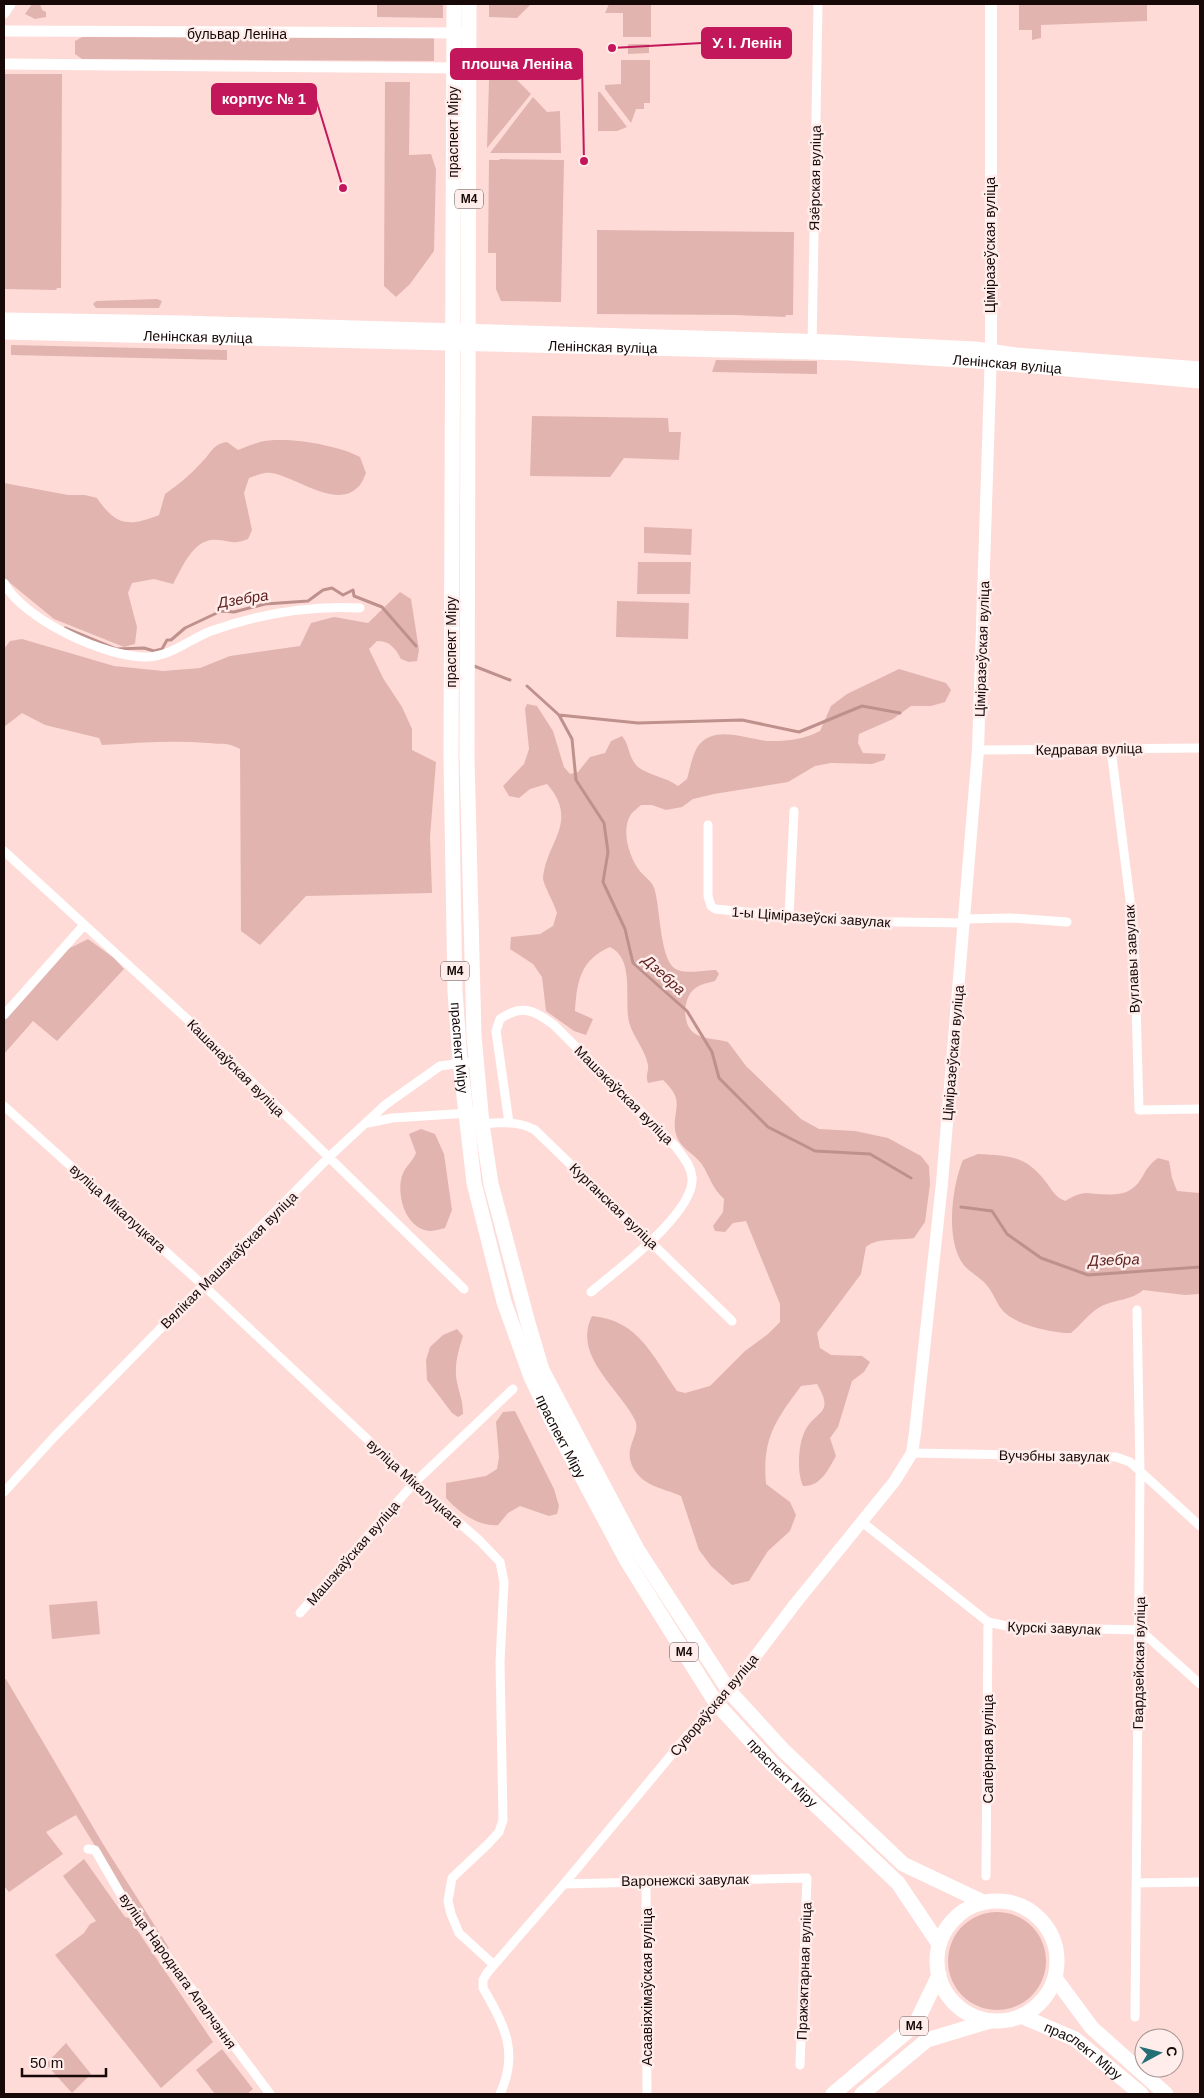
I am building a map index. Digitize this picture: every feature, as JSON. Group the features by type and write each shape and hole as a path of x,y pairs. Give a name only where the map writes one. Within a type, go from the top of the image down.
{"main road":[{"name":"праспект Міру","path":"454,4 451,337 476,1061 481,1118 491,1184 528,1323 542,1370 636,1549 729,1692 784,1751 903,1864 983,1902"},
{"name":"праспект Міру","path":"470,4 469,338 458,553 451,758 456,991 460,1061 474,1182 504,1302 531,1377 627,1561 716,1703 772,1764 898,1883 939,1944"},
{"name":"Ціміразеўская вуліца","path":"931,1293 965,921 978,750 991,357 991,4"},
{"name":"Ленінская вуліца","path":"4,320 469,338 812,346 1200,369"},
{"name":"Ленінская вуліца","path":"4,332 451,337"},
{"name":"Ленінская вуліца","path":"991,357 1200,381"},
{"name":"Сувораўская вуліца","path":"729,1692 894,1482 912,1452 931,1293"},
{"name":"праспект Міру","path":"1004,1901 1014,1903 1028,1910 1041,1919 1056,1947 1057,1968 1051,1988 1038,2005 1011,2020 990,2021 980,2019 961,2009 947,1994 939,1975 937,1964 939,1944 943,1934 956,1917 968,1908 983,1902 1004,1901"},
{"name":"М4","path":"832,2094 915,2025 939,1975"},
{"name":"праспект Міру","path":"1055,1978 1092,2028 1134,2066"},
{"name":"праспект Міру","path":"1021,2016 1075,2039 1139,2093"},
{"name":"М4","path":"862,2094 927,2040 990,2021"},
{"name":"праспект Міру","path":"1147,2078 1166,2094"}],"street":[{"path":"4,13 10,4"},
{"name":"Язёрская вуліца","path":"812,346 818,4"},
{"name":"бульвар Леніна","path":"4,31 469,33"},
{"path":"4,64 469,68"},
{"path":"4,583 7,591 34,615 71,636 121,654 148,657 163,654 210,632 275,613 329,606 360,608"},
{"name":"Кедравая вуліца","path":"978,750 1200,748"},
{"name":"Вуглавы завулак","path":"1111,749 1134,932 1139,1110 1200,1109"},
{"path":"789,916 794,811"},
{"name":"1-ы Ціміразеўскі завулак","path":"708,825 708,896 711,906 720,911 838,921 965,921 1011,918 1067,922"},
{"name":"Кашанаўская вуліца","path":"4,851 186,1018 290,1122 330,1156 464,1289"},
{"path":"4,1016 84,925"},
{"name":"Машэкаўская вуліца","path":"509,1123 496,1031 500,1019 519,1009 537,1014 554,1025 676,1147 688,1164 692,1176 692,1187 682,1208 651,1242 591,1292"},
{"name":"Вялікая Машэкаўская вуліца","path":"4,1492 54,1437 330,1156 385,1106 440,1066 460,1061 476,1061"},
{"name":"вуліца Мікалуцкага","path":"4,1106 204,1286 414,1483 480,1541 500,1562 504,1582 500,1662 503,1820 498,1832 488,1844 452,1878 448,1901 459,1933 493,1964"},
{"path":"385,1106 392,1118"},
{"name":"Курганская вуліца","path":"368,1123 392,1118 466,1114 509,1123 524,1124 535,1130 732,1321"},
{"name":"Гвардзейская вуліца","path":"1135,2016 1140,1630 1137,1310"},
{"name":"Машэкаўская вуліца","path":"300,1613 414,1483 513,1388"},
{"name":"Вучэбны завулак","path":"912,1452 1116,1457 1130,1462 1200,1526"},
{"name":"Курскі завулак","path":"862,1522 988,1622 1011,1627 1140,1630"},
{"name":"Сапёрная вуліца","path":"986,1876 988,1622"},
{"path":"1140,1630 1200,1684"},
{"name":"Сувораўская вуліца","path":"500,2094 508,2076 510,2059 506,2034 483,1988 483,1980 493,1964 564,1884 716,1703 729,1692"},
{"name":"вуліца Народнага Апалчэння","path":"88,1849 95,1850 120,1893 270,2094"},
{"name":"Варонежскі завулак","path":"564,1884 646,1880 807,1878"},
{"name":"Пражэктарная вуліца","path":"800,2065 807,1878"},
{"name":"Асаавіяхімаўская вуліца","path":"646,1880 647,2094"},
{"path":"1136,1883 1200,1882"},
{"path":"1138,2078 1139,2093"}],"shaded area":[{"path":"32,4 40,4 42,10 46,12 46,17 35,19 25,14"},
{"path":"377,4 443,4 443,18 377,17"},
{"path":"489,4 531,4 517,18 489,17"},
{"path":"609,4 651,4 651,37 623,37 623,13 605,13"},
{"path":"1019,4 1147,4 1147,21 1041,25 1041,38 1032,40 1032,30 1019,30"},
{"path":"82,37 434,38 434,61 82,59 75,54 75,41"},
{"path":"628,44 649,44 649,53 628,54"},
{"path":"621,60 650,60 650,103 644,103 644,109 636,109 631,123 605,89 605,85 621,84"},
{"path":"4,74 62,74 61,288 56,290 4,289"},
{"path":"489,80 517,80 531,94 487,148"},
{"path":"385,82 410,82 409,155 431,154 436,169 434,251 410,284 396,297 384,286"},
{"path":"598,92 600,92 627,127 617,131 598,131"},
{"path":"533,97 547,112 560,111 561,153 490,153"},
{"path":"489,160 564,160 561,302 501,301 496,289 496,253 488,253"},
{"path":"597,230 794,232 793,315 786,315 785,317 597,314"},
{"path":"157,299 162,301 159,308 96,308 93,304 96,301"},
{"path":"11,345 227,350 227,360 11,355"},
{"path":"716,360 817,361 817,374 712,372"},
{"path":"532,416 668,418 669,432 681,432 679,460 624,458 610,477 530,476"},
{"path":"271,440 325,445 360,457 366,473 358,487 349,493 338,495 315,490 281,475 271,473 249,478 244,493 252,530 248,539 236,542 210,540 202,543 185,561 173,584 154,579 132,583 128,593 137,627 135,644 124,647 54,619 4,578 4,483 68,495 85,495 97,498 110,514 117,519 124,522 139,521 159,515 165,494 193,472 215,447 227,442 238,450"},
{"path":"644,527 692,529 691,555 644,553"},
{"path":"638,562 691,562 690,594 637,594"},
{"path":"400,592 411,599 419,650 417,661 409,662 401,659 394,648 385,642 377,641 369,649 383,678 402,707 412,729 412,750 436,762 430,837 432,893 306,896 260,945 241,931 240,749 227,744 194,742 102,745 99,738 45,725 22,713 4,727 4,649 10,641 22,639 114,666 163,671 200,668 230,656 300,646 311,623 334,617 368,623"},
{"path":"617,601 689,603 688,639 616,637"},
{"path":"899,669 946,683 951,690 945,702 931,706 911,706 893,719 859,734 858,743 863,753 886,754 884,760 872,764 831,763 815,766 788,782 714,794 693,799 682,807 666,810 652,805 641,805 627,822 626,830 630,852 639,870 651,882 654,888 665,951 672,966 686,972 716,970 719,974 715,981 698,986 690,994 685,1012 690,1029 701,1037 728,1042 746,1066 801,1119 819,1129 855,1131 888,1138 921,1156 929,1166 930,1184 925,1222 914,1238 876,1242 866,1247 861,1274 817,1333 820,1348 831,1355 862,1356 870,1362 864,1372 852,1381 838,1427 830,1438 836,1456 820,1480 803,1486 799,1467 799,1452 802,1439 808,1426 824,1408 824,1402 817,1384 801,1386 772,1431 768,1442 765,1468 766,1484 790,1502 796,1515 790,1531 768,1551 749,1581 732,1585 711,1566 699,1550 681,1496 644,1481 635,1471 631,1463 630,1449 636,1431 635,1420 600,1371 588,1345 587,1331 592,1316 608,1319 622,1325 643,1342 677,1391 685,1393 710,1386 745,1351 768,1334 780,1322 780,1304 746,1221 733,1223 725,1232 715,1231 713,1226 723,1212 724,1199 713,1186 707,1172 698,1159 678,1139 675,1126 677,1101 675,1095 663,1080 648,1083 646,1059 629,1022 626,970 618,953 610,947 600,952 586,965 582,973 577,991 575,1011 593,1019 586,1035 574,1031 546,1011 542,977 533,964 510,949 511,937 540,934 553,926 557,913 543,878 545,865 561,821 561,810 556,797 547,784 530,789 519,798 509,796 503,786 524,764 529,749 525,709 527,704 537,706 553,731 564,767 570,774 578,772 590,757 605,753 611,741 622,736 632,760 638,767 678,786 687,779 696,750 705,739 723,734 772,741 803,738 820,731 831,706 847,694"},
{"path":"88,939 114,958 124,969 57,1041 33,1021 4,1054 4,1020 66,950"},
{"path":"421,1129 435,1134 444,1154 452,1210 445,1228 432,1231 421,1229 414,1224 408,1217 401,1200 400,1190 403,1173 416,1153 409,1134"},
{"path":"978,1154 999,1155 1024,1162 1038,1173 1056,1195 1065,1201 1084,1193 1120,1194 1135,1187 1158,1158 1169,1161 1177,1191 1200,1193 1200,1294 1185,1295 1143,1290 1128,1298 1100,1307 1092,1312 1071,1333 1054,1332 1035,1327 1009,1316 1003,1311 986,1284 963,1264 957,1253 954,1241 952,1227 953,1198 959,1171 963,1160"},
{"path":"457,1329 463,1336 456,1365 463,1414 458,1417 452,1413 427,1380 426,1360 430,1347 443,1335"},
{"path":"515,1411 554,1489 559,1506 557,1514 549,1516 520,1506 508,1513 498,1525 483,1524 463,1513 446,1498 446,1483 486,1476 497,1469 499,1457 496,1422 503,1412"},
{"path":"97,1601 100,1634 52,1639 49,1605"},
{"path":"6,1679 103,1844 169,1948 161,1953 76,1815 46,1832 63,1854 9,1892 4,1886 4,1680"},
{"path":"84,1859 125,1917 129,1918 213,2042 161,2088 55,1955 84,1933 90,1924 96,1921 63,1876"},
{"path":"997,1912 1016,1916 1032,1926 1042,1942 1046,1961 1042,1980 1032,1996 1016,2006 997,2010 978,2006 962,1996 952,1980 948,1961 952,1942 962,1926 978,1916"},
{"path":"66,2043 91,2074 72,2093 46,2064"},
{"path":"222,2049 253,2089 247,2094 215,2094 196,2070"}],"waterway":[{"name":"Дзебра","path":"65,628 116,649 144,648 154,651 162,649 167,640 171,640 185,628 221,611 234,612 265,604 308,601 323,590 332,588 343,595 353,590 354,596 382,607 416,646"},
{"name":"Дзебра","path":"474,666 510,680"},
{"name":"Дзебра","path":"527,686 559,715 572,739 576,780 604,823 608,852 603,882 625,929 633,963 687,1011 712,1052 719,1078 768,1127 815,1151 870,1154 911,1178"},
{"path":"559,715 638,723 742,720 799,732 862,706 900,713"},
{"name":"Дзебра","path":"961,1207 992,1211 1007,1234 1041,1258 1088,1275 1200,1267"}],"place":[{"name":"У. І. Ленін","path":"612,48"},
{"name":"плошча Леніна","path":"584,161"},
{"name":"корпус № 1","path":"343,188"}]}
